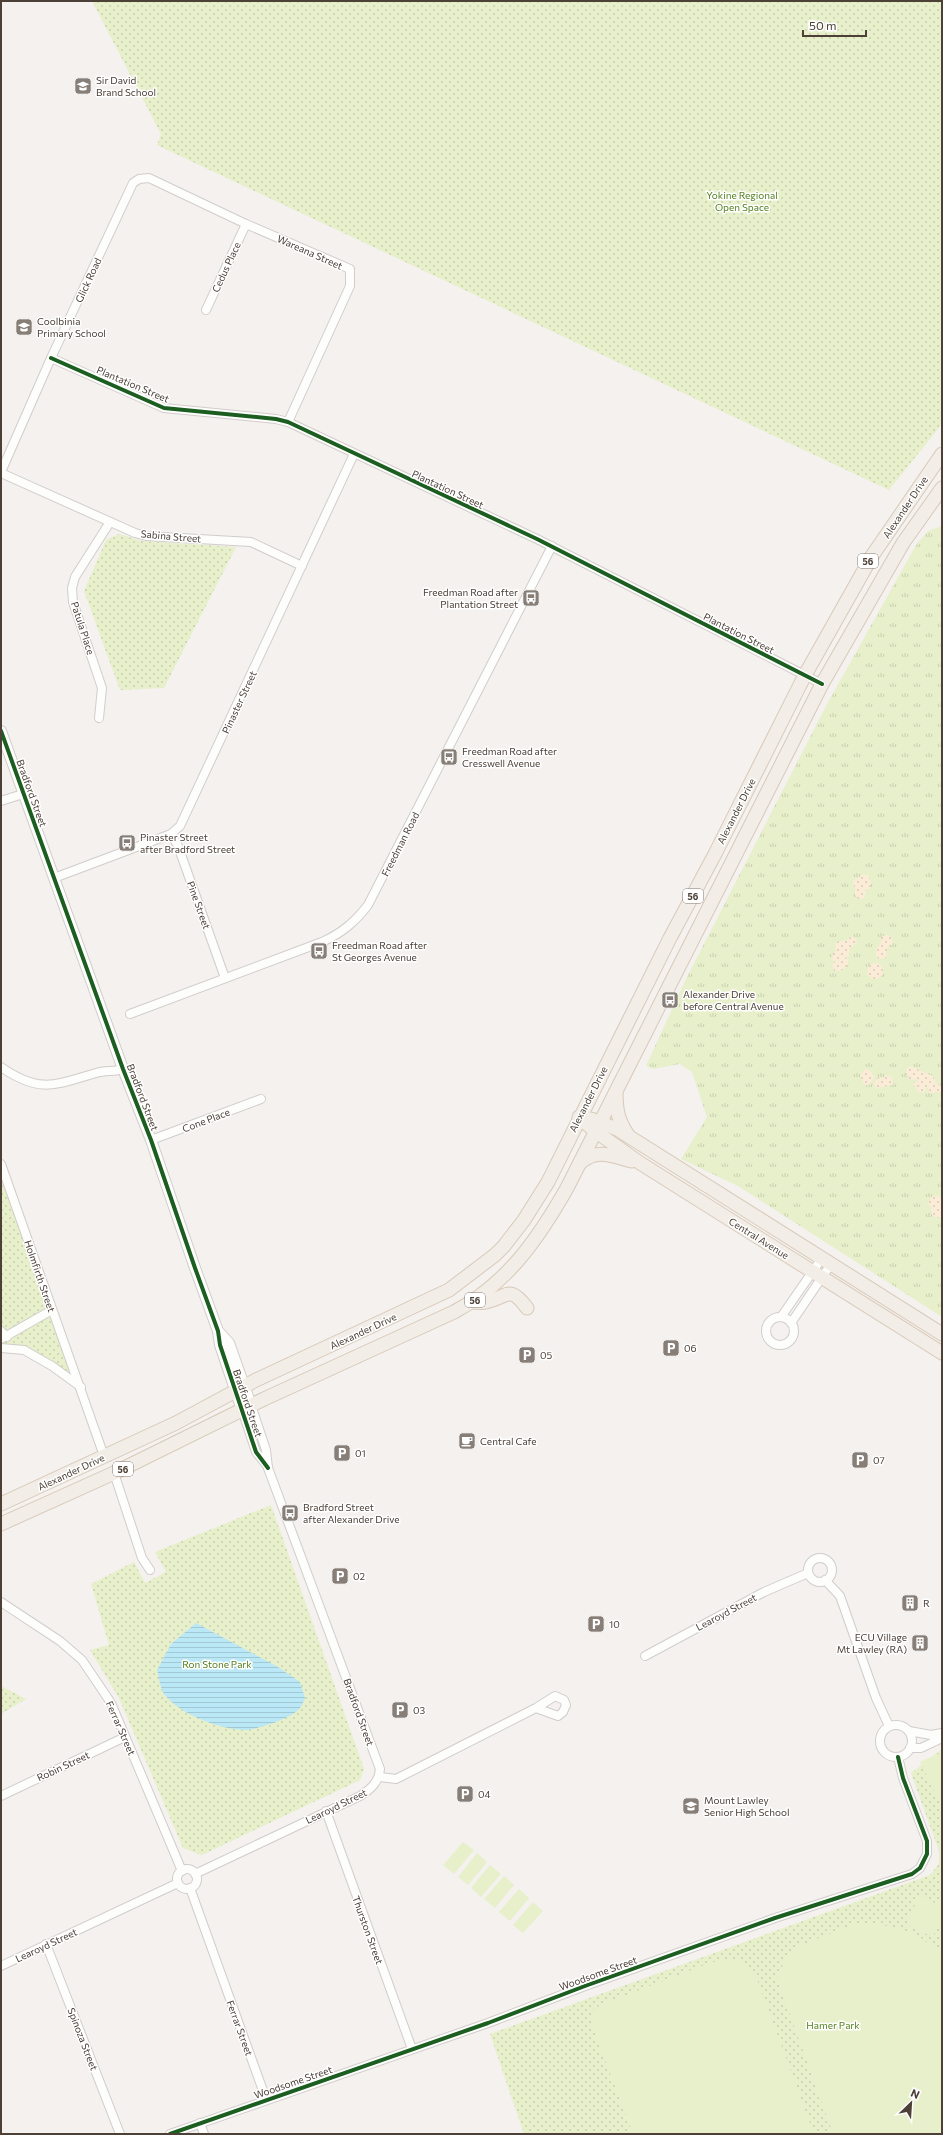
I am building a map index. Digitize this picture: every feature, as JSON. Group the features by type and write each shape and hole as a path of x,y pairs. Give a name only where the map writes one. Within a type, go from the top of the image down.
{"main road":[{"name":"Alexander Drive","path":"1,1504 176,1423 240,1389 432,1299 465,1280 495,1256 516,1231 548,1182 579,1117 806,675 872,556 942,454"},
{"name":"Alexander Drive","path":"1,1524 114,1473 247,1408 472,1302 496,1284 528,1250 549,1220 580,1163 617,1086 822,684 903,543 942,488"},
{"path":"617,1086 616,1107 618,1120 630,1137"},
{"name":"Central Avenue","path":"579,1117 597,1126 630,1137 942,1334"},
{"name":"Central Avenue","path":"597,1126 640,1163 942,1353"},
{"path":"580,1163 589,1155 601,1153 640,1163"},
{"path":"472,1302 486,1302 508,1294 517,1296 527,1308"}],"street":[{"name":"Wareana Street","path":"139,179 149,178 246,224 350,269 350,286 288,422"},
{"name":"Glick Road","path":"1,473 51,358 134,183 139,179"},
{"name":"Cedus Place","path":"206,310 246,224"},
{"name":"Plantation Street","path":"51,358 164,408 276,419 288,422 552,546 822,684"},
{"name":"Pinaster Street","path":"54,878 171,834 180,826 186,817 354,454"},
{"name":"Sabina Street","path":"1,473 135,533 146,536 251,542 302,566"},
{"name":"Patula Place","path":"99,718 102,688 73,602 72,588 75,577 110,522"},
{"name":"Freedman Road","path":"130,1014 336,936 360,916 368,905 396,852 552,546"},
{"name":"Bradford Street","path":"1,731 123,1069 151,1140 218,1331 220,1345 247,1408 256,1452 268,1468 380,1769 380,1777"},
{"path":"1,801 23,794"},
{"name":"Pine Street","path":"171,834 178,846 225,978"},
{"path":"1,1067 13,1075 45,1086 75,1081 98,1073 123,1069"},
{"name":"Cone Place","path":"151,1140 261,1099"},
{"name":"Holmfirth Street","path":"1,1164 104,1456"},
{"path":"818,1275 781,1317 772,1320 767,1327 767,1336 773,1342 781,1345 789,1341 793,1334 791,1323 826,1261"},
{"path":"3,1336 52,1310"},
{"path":"781,1317 791,1323"},
{"path":"1,1348 24,1350 52,1366 81,1388"},
{"path":"114,1473 142,1558 150,1570"},
{"path":"819,1558 826,1559 830,1564 832,1572 825,1580 815,1581 808,1573 809,1566 813,1560 819,1558"},
{"name":"Learoyd Street","path":"645,1656 764,1592 808,1573"},
{"path":"825,1580 840,1596 881,1710 889,1726"},
{"name":"Ferrar Street","path":"1,1602 60,1641 82,1660 111,1703 182,1871"},
{"path":"380,1777 396,1779 536,1708"},
{"path":"909,1731 912,1742 906,1754 898,1757 888,1755 881,1748 880,1738 885,1729 889,1726 899,1725 909,1731 931,1735 942,1732"},
{"name":"Robin Street","path":"1,1796 125,1737"},
{"path":"910,1748 920,1748 942,1738"},
{"name":"Woodsome Street","path":"170,2134 266,2099 488,2023 585,1986 775,1918 912,1874 920,1868 927,1854 927,1841 903,1778 898,1757"},
{"name":"Learoyd Street","path":"195,1874 368,1791 380,1777"},
{"name":"Thurston Street","path":"326,1811 412,2049"},
{"path":"189,1870 195,1874 196,1883 190,1888 183,1888 178,1883 178,1876 182,1871 189,1870"},
{"name":"Learoyd Street","path":"1,1966 178,1883"},
{"name":"Ferrar Street","path":"190,1888 266,2099"},
{"name":"Spinoza Street","path":"46,1944 120,2134"},
{"path":"200,2123 204,2134"}],"green space":[{"name":"Yokine Regional Open Space","path":"92,1 942,1 942,424 889,490 157,145 161,134"},
{"path":"942,526 942,1317 738,1186 681,1159 707,1117 692,1072 680,1064 654,1069 646,1066 684,983 826,706 916,545 928,531"},
{"path":"119,534 142,541 236,547 164,688 120,690 84,591 106,540"},
{"path":"1,1164 81,1388 24,1350 1,1348"},
{"name":"Ron Stone Park","path":"271,1505 364,1769 360,1780 202,1855 183,1848 119,1698 90,1650 109,1645 91,1584 134,1562 145,1583 166,1572 155,1552"},
{"path":"1,1686 26,1699 1,1714"},
{"name":"Hamer Park","path":"942,1749 942,2134 524,2134 490,2034 930,1875 939,1864 939,1851 911,1773"},
{"path":"942,1752 942,1805 941,1806 920,1762"},
{"path":"463,1842 474,1850 454,1874 443,1865"},
{"path":"477,1853 487,1862 468,1885 458,1877"},
{"path":"490,1865 501,1874 481,1897 471,1888"},
{"path":"504,1876 514,1885 495,1908 484,1899"},
{"path":"519,1889 529,1898 510,1921 499,1912"},
{"path":"919,1896 942,1906 942,1915 933,1937 906,1925"},
{"path":"533,1902 543,1911 523,1933 513,1925"},
{"path":"854,1924 891,1927 913,1934 933,1947 942,1957 942,2134 835,2134 831,2128 777,1979 786,1957 794,1948"},
{"path":"727,1959 741,1961 754,1971 814,2134 633,2134 591,2023 592,2011 600,2005 710,1963"}],"sand":[{"path":"863,874 869,876 871,884 870,889 865,889 866,893 864,898 858,899 855,895 853,882"},
{"path":"885,935 891,936 893,943 887,949 886,958 879,959 876,956 876,949 881,943 881,937"},
{"path":"852,936 856,939 857,943 850,948 849,956 845,957 848,960 848,965 841,971 834,971 832,964 837,960 833,961 832,955 835,951 839,951 835,950 836,943 838,941 845,941"},
{"path":"875,963 882,968 883,971 878,978 875,979 868,974 867,971 872,964"},
{"path":"910,1066 933,1076 936,1083 942,1087 942,1092 929,1093 927,1086 924,1093 919,1092 912,1083 918,1081 918,1079 910,1080 906,1074 907,1068"},
{"path":"866,1068 875,1076 868,1086 864,1084 860,1075"},
{"path":"885,1075 892,1077 893,1085 876,1088 874,1084 878,1077 883,1078"},
{"path":"936,1195 941,1198 942,1202 940,1205 942,1204 942,1217 937,1218 932,1215 931,1207 928,1203 931,1197"}],"water":[{"path":"196,1623 278,1667 300,1682 305,1698 300,1708 282,1719 246,1730 225,1727 201,1720 171,1701 163,1692 157,1670 171,1644"}],"cycle path":[{"path":"51,358 164,408 276,419 288,422 537,539 822,684"},
{"path":"1,731 123,1069 151,1140 218,1331 220,1345 256,1452 268,1468"},
{"path":"170,2134 488,2023 585,1986 775,1918 912,1874 920,1868 927,1854 927,1841 903,1778 898,1757"}],"place":[{"name":"Sir David Brand School","path":"83,86"},
{"name":"Coolbinia Primary School","path":"24,327"},
{"name":"Freedman Road after Plantation Street","path":"531,598"},
{"name":"Freedman Road after Cresswell Avenue","path":"449,757"},
{"name":"Pinaster Street after Bradford Street","path":"127,843"},
{"name":"Freedman Road after St Georges Avenue","path":"319,951"},
{"name":"Alexander Drive before Central Avenue","path":"670,1000"},
{"name":"06","path":"671,1348"},
{"name":"05","path":"527,1355"},
{"name":"Central Cafe","path":"467,1441"},
{"name":"01","path":"342,1453"},
{"name":"07","path":"860,1460"},
{"name":"Bradford Street after Alexander Drive","path":"290,1513"},
{"name":"02","path":"340,1576"},
{"name":"R","path":"910,1603"},
{"name":"10","path":"596,1624"},
{"name":"ECU Village Mt Lawley (RA)","path":"920,1643"},
{"name":"03","path":"400,1710"},
{"name":"04","path":"465,1794"},
{"name":"Mount Lawley Senior High School","path":"691,1806"}]}
